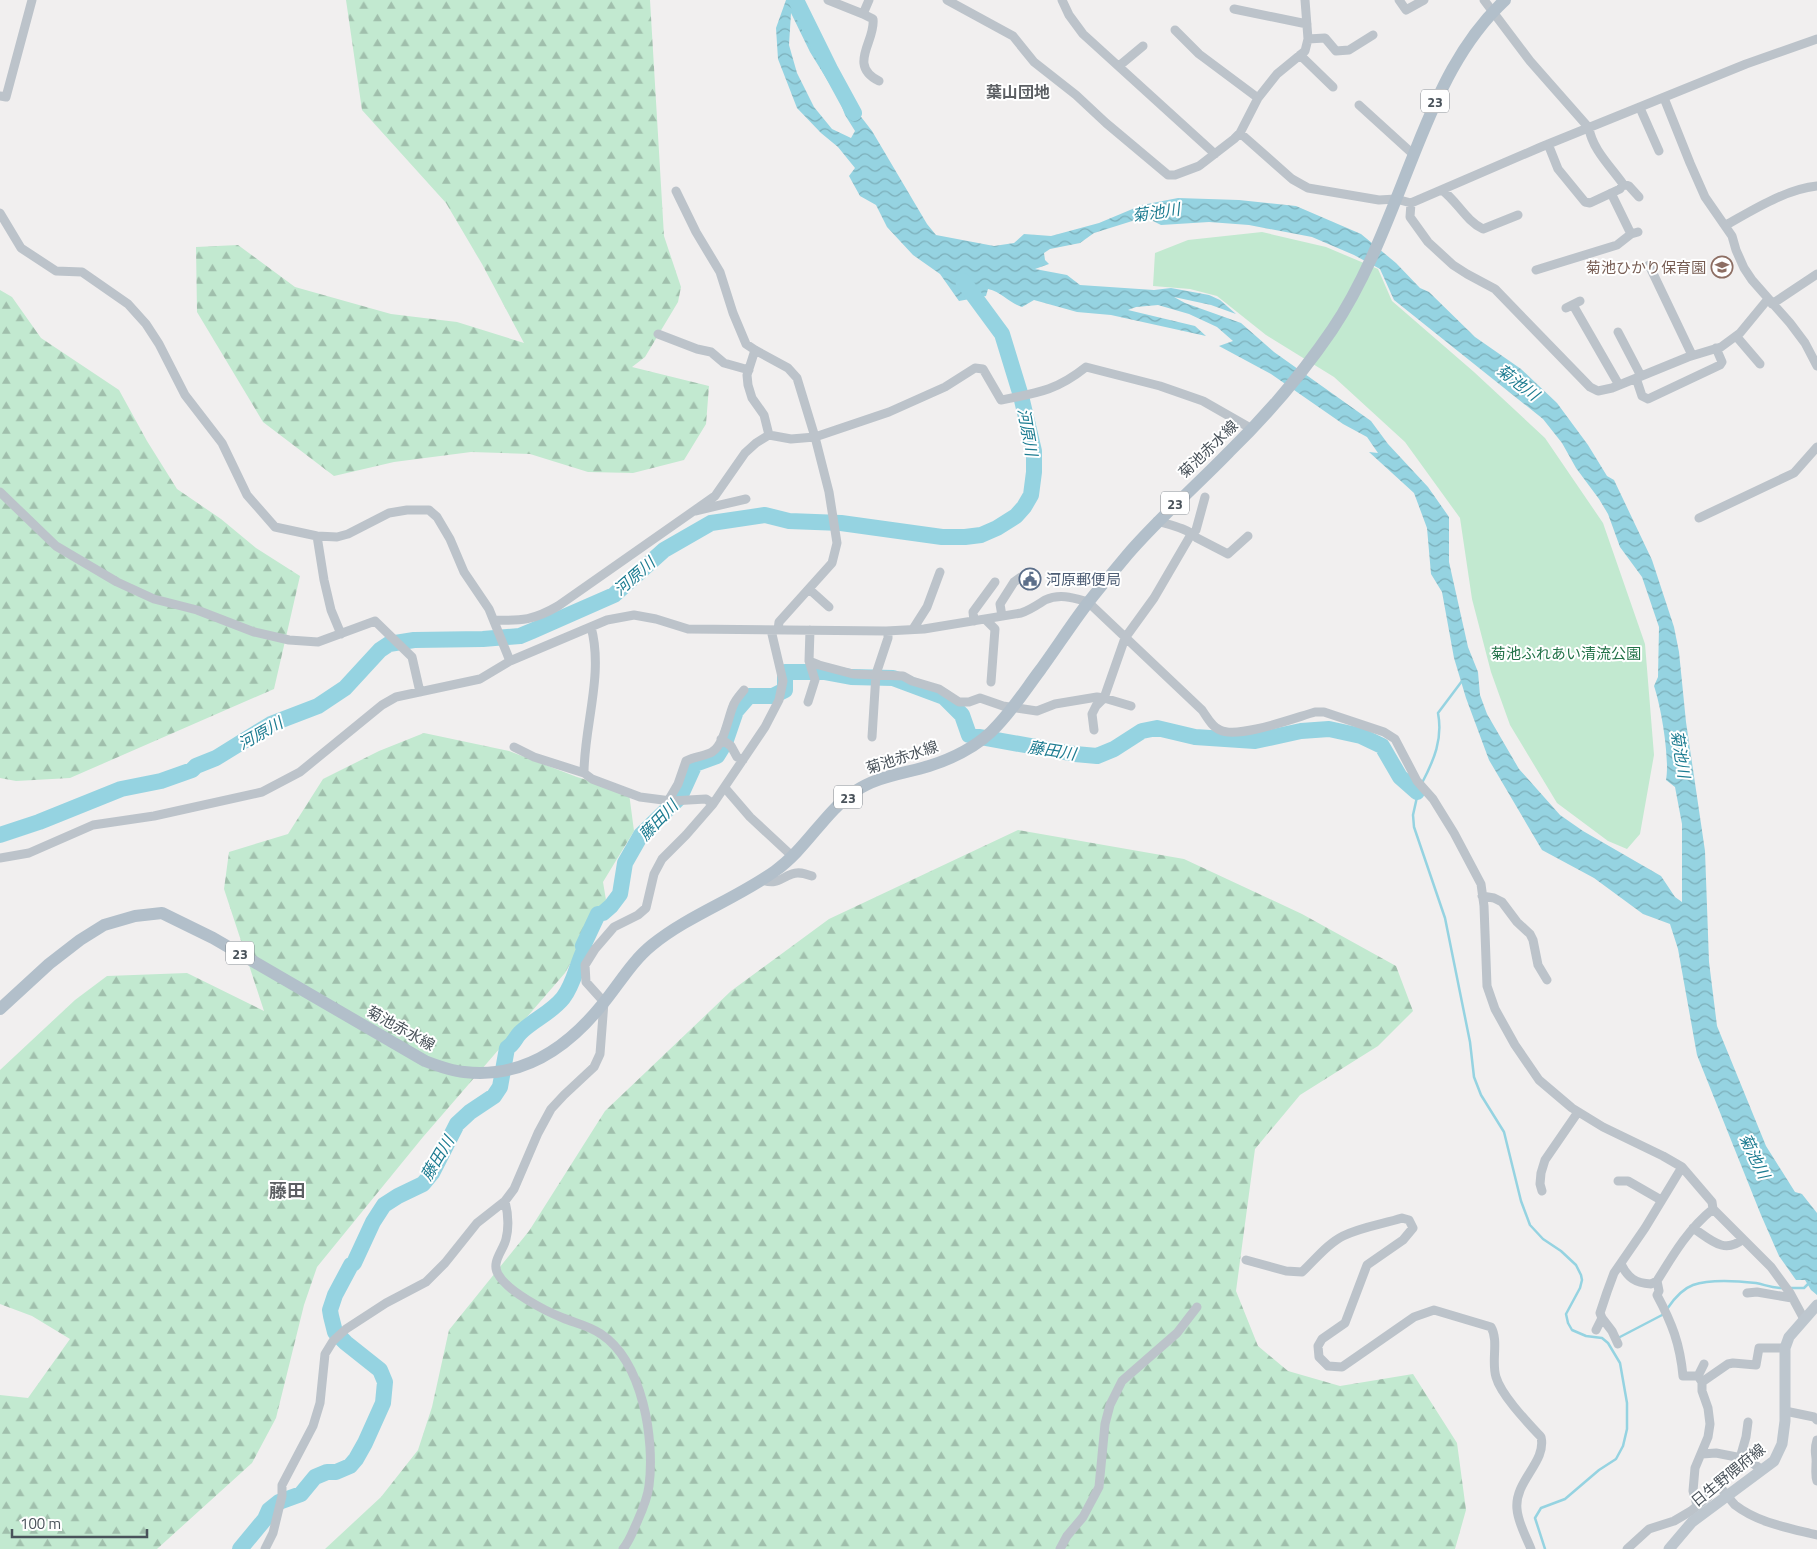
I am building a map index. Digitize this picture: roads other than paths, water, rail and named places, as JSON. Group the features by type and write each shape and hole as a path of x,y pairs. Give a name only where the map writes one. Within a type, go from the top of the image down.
{"main road":[{"name":"菊池赤水線","path":"0,1009 49,964 80,940 104,925 135,916 162,913 190,925 228,946 425,1061 465,1073 491,1072 519,1068 543,1058 563,1045 584,1026 621,977 652,946 690,920 762,880 792,856 837,806 854,792 872,782 893,774 928,766 970,748 994,729 1012,708 1088,602 1157,521 1252,429 1330,333 1353,295 1386,224 1436,98 1469,41 1492,12 1505,0"},
{"name":"日生野隈府線","path":"1668,1549 1692,1522 1774,1460 1782,1444 1785,1411 1786,1348 1789,1337 1817,1305"}],"street":[{"path":"0,96 6,97 32,0"},
{"path":"828,0 873,19 874,28 863,54 865,66 871,78 879,82"},
{"path":"863,14 869,0"},
{"path":"947,0 961,3 1013,36 1034,62 1076,95 1168,175 1176,176 1199,166 1225,147 1240,133 1258,98 1277,74 1305,52 1308,39 1305,0"},
{"path":"1062,0 1069,15 1083,34 1215,154"},
{"path":"1399,0 1406,10 1424,0"},
{"path":"1484,0 1530,61 1589,128 1590,137 1596,147 1623,184 1629,186 1640,198"},
{"path":"1234,8 1307,24"},
{"path":"1175,30 1199,54 1258,98"},
{"path":"1308,39 1325,38 1336,51 1349,50 1373,34"},
{"path":"1240,133 1292,179 1308,188 1379,200 1396,199 1411,203 1548,144 1746,64 1817,40"},
{"path":"1119,66 1144,46"},
{"path":"1300,55 1333,87"},
{"path":"1664,98 1705,197 1726,225 1744,268 1800,336 1817,366"},
{"path":"1359,105 1414,155"},
{"path":"1640,108 1659,151"},
{"path":"1548,144 1558,169 1585,202 1590,203 1620,189 1623,184"},
{"path":"1726,225 1767,203 1807,187 1817,186"},
{"path":"1442,190 1450,196 1475,225 1483,229 1518,215"},
{"path":"265,1549 273,1533 282,1496 282,1485 312,1426 320,1403 325,1354 333,1341 346,1328 386,1303 426,1282 445,1263 472,1228 505,1201 514,1189 538,1133 551,1109 564,1094 594,1067 600,1054 604,1002 586,982 585,965 595,949 614,927 638,915 646,908 654,874 662,859 713,804 765,727 780,700 783,681 775,630 832,563 838,543 829,492 797,378 788,368 746,344 720,272 696,232 676,191"},
{"path":"1536,270 1617,245 1634,233 1611,193"},
{"path":"1411,203 1410,217 1428,242 1453,265 1495,289 1590,387 1598,391 1619,385 1716,348 1736,336 1770,301 1817,274"},
{"path":"0,213 21,248 56,271 82,272 128,304 146,324 159,344 185,395 222,443 247,495 275,527 317,536 337,536 348,534 389,513 407,510 429,510 437,517 450,539 464,572 495,620 510,662"},
{"path":"1649,265 1692,356"},
{"path":"1573,305 1619,385"},
{"path":"1618,332 1638,377 1642,396 1648,399 1720,365 1722,362 1716,348"},
{"path":"658,334 697,349 711,352 724,363 749,370"},
{"path":"1736,336 1760,364"},
{"path":"755,350 747,375 752,398 764,415 769,435"},
{"path":"495,620 516,621 541,616 602,576 715,496 745,453 769,435 791,439 815,437 888,412 945,387 975,368 983,369 1001,400 1058,387 1086,367 1160,386 1203,402 1252,429"},
{"path":"1699,518 1794,472 1817,447"},
{"path":"0,492 56,546 117,582 154,599 197,610 254,632 289,640 318,642 375,621 412,657 420,692"},
{"path":"1094,730 1092,714 1096,706 1104,698 1125,638 1154,598 1189,538 1196,530 1205,497"},
{"path":"693,511 698,512 736,500 746,499"},
{"path":"1157,521 1176,526 1228,554 1248,536"},
{"path":"317,536 330,610 341,634"},
{"path":"913,629 927,607 940,572"},
{"path":"1002,616 1000,604 1014,582 1020,577"},
{"path":"974,621 972,612 995,582"},
{"path":"809,589 828,607"},
{"path":"0,858 29,853 93,825 154,816 262,792 300,772 382,705 396,697 480,679 510,662 607,620 634,615 688,628 888,631 974,621 1021,613 1034,608 1046,600 1057,596 1067,596 1088,602 1202,710 1218,730 1230,734 1243,732 1315,712 1324,712 1384,732 1395,739 1418,781 1454,833 1481,884 1487,986 1495,1009 1515,1045 1540,1080 1578,1112 1663,1156 1682,1168 1712,1202 1713,1209 1771,1267 1804,1319"},
{"path":"986,619 995,629 991,682"},
{"path":"584,773 584,753 594,678 594,637 591,627"},
{"path":"808,702 815,680 809,661 810,630"},
{"path":"872,737 876,674 888,638 888,631"},
{"path":"809,661 852,674 903,676 912,681 939,689 959,702 969,702 980,698 1012,708 1026,708 1037,711 1054,704 1104,698 1131,706"},
{"path":"668,801 678,784 686,761 695,756 712,752 721,739 734,704 744,690"},
{"path":"721,739 731,746 737,757 743,760"},
{"path":"514,747 534,757 584,773 592,779 640,797 668,801 706,799 713,804"},
{"path":"725,788 750,817 792,856"},
{"path":"762,880 770,883 775,882 793,873 812,876"},
{"path":"1482,896 1494,898 1502,902 1530,934 1538,965 1547,980"},
{"path":"1542,1191 1540,1184 1541,1173 1545,1160 1578,1112"},
{"path":"1618,1344 1600,1313 1607,1292 1614,1273 1645,1228 1682,1168"},
{"path":"1618,1180 1628,1181 1661,1200"},
{"path":"505,1201 508,1216 506,1239 495,1264 497,1273 505,1284 525,1298 561,1317 600,1333 616,1346 631,1369 644,1409 651,1460 649,1487 645,1505 623,1549"},
{"path":"1621,1264 1629,1277 1634,1281 1651,1284 1657,1281 1700,1219 1713,1209"},
{"path":"1246,1260 1286,1271 1302,1272 1326,1248 1341,1237 1402,1218 1409,1220 1413,1228 1410,1232 1402,1240 1367,1264 1345,1323 1322,1339 1318,1346 1319,1357 1328,1366 1342,1366 1414,1317 1434,1310 1490,1327 1494,1336 1496,1378 1503,1392 1541,1437 1542,1444 1538,1458 1524,1479 1516,1508 1520,1524 1531,1549"},
{"path":"1693,1228 1723,1246 1735,1246 1743,1239"},
{"path":"1657,1281 1659,1291 1657,1296 1668,1315 1681,1353 1679,1376 1700,1379 1728,1364 1756,1365 1759,1348 1786,1348"},
{"path":"1747,1293 1757,1292 1792,1298"},
{"path":"1060,1549 1067,1536 1083,1517 1099,1487 1105,1424 1110,1405 1122,1381 1177,1333 1198,1307"},
{"path":"1596,1330 1602,1318"},
{"path":"1698,1505 1693,1491 1695,1468 1708,1437 1710,1424 1708,1408 1700,1379 1704,1364"},
{"path":"1785,1411 1814,1417 1817,1420"},
{"path":"1740,1458 1748,1422"},
{"path":"1817,1440 1814,1452 1817,1462 1815,1474 1817,1481"},
{"path":"1702,1454 1716,1453 1747,1459 1762,1470"},
{"path":"1627,1549 1649,1530 1674,1521 1691,1511 1708,1497 1712,1490 1719,1487 1724,1490 1726,1496 1746,1512 1779,1526 1817,1535"}],"water":[{"path":"786,0 800,0 824,69 872,131 927,224 936,235 994,246 1014,243 1024,234 1051,236 1099,223 1142,205 1178,198 1239,200 1296,206 1361,234 1396,263 1420,288 1429,292 1475,337 1521,369 1557,403 1588,445 1607,476 1614,480 1652,560 1674,627 1679,652 1686,722 1705,851 1709,962 1717,1026 1766,1146 1795,1192 1802,1194 1817,1213 1817,1295 1811,1290 1805,1280 1796,1280 1779,1256 1697,1055 1678,949 1670,924 1643,914 1594,878 1542,850 1489,760 1466,698 1454,658 1442,592 1431,574 1427,528 1414,493 1369,452 1378,453 1367,437 1343,424 1271,374 1219,346 1233,341 1217,327 1189,314 1158,305 1136,307 1128,310 1195,326 1206,336 1111,315 1077,312 1034,300 1022,307 988,289 986,296 959,301 940,274 913,255 887,227 876,205 860,196 849,176 855,168 838,147 821,133 797,108 778,59 776,28","holes":["791,13 810,52 839,99 845,115 855,131 851,138 832,129 814,107 797,73 789,45","1145,217 1161,225 1209,222 1249,225 1312,237 1354,255 1380,269 1394,300 1543,419 1562,443 1576,468 1608,514 1620,547 1642,577 1659,627 1658,677 1654,686 1664,733 1667,759 1666,780 1675,787 1682,824 1682,902 1675,897 1661,876 1583,831 1560,815 1519,769 1487,714 1480,695 1478,672 1468,647 1449,562 1449,517 1428,487 1388,444 1371,421 1274,352 1241,323 1185,303 1174,297 1211,305 1236,314 1220,300 1209,295 1171,288 1154,290 1080,285 1067,275 1035,269 1049,264 1045,260 1044,253 1050,249 1080,243 1094,233"]}],"waterway":[{"name":"菊池川","path":"796,0 854,113"},
{"name":"河原川","path":"0,835 39,822 121,789 161,781 192,770 196,766 216,758 271,724 318,706 345,688 380,650 389,644 414,640 483,639 520,636 532,631 614,595 664,550 711,523 765,515 789,521 841,523 942,537 981,535 997,528 1016,516 1031,495 1034,451 1021,396 1002,334 963,281"},
{"name":"藤田川","path":"240,1549 265,1519 269,1510 279,1502 301,1494 315,1477 327,1472 336,1472 350,1466 365,1443 383,1403 385,1382 380,1370 335,1332 330,1310 335,1295 351,1265 354,1263 373,1222 384,1205 423,1184 432,1173 457,1124 470,1112 494,1096 500,1087 507,1048 520,1033 553,1008 567,992 585,948 583,946 598,914 603,913 611,906 620,894 625,863 641,835 680,797 695,764 717,756 725,743 736,711 749,696 773,696 785,690 785,672 824,672 851,677 893,678 944,697 962,715 969,735 1075,754 1097,756 1114,749 1142,731 1157,728 1195,737 1255,741 1301,731 1329,729 1361,736 1382,746 1400,777 1417,792"},
{"path":"1422,783 1438,741 1438,713 1462,681"},
{"path":"1419,788 1413,815 1414,827 1445,918 1470,1042 1474,1077 1481,1095 1504,1132 1521,1201 1530,1225 1543,1239 1561,1251 1576,1265 1581,1275 1580,1288 1566,1314 1568,1323 1572,1330 1586,1336 1602,1338 1608,1343 1620,1363 1627,1403 1627,1429 1623,1446 1616,1459 1599,1470 1565,1499 1541,1508 1535,1518 1545,1549"},
{"path":"1667,1309 1682,1292 1700,1283 1716,1281 1741,1282 1783,1288"},
{"path":"1791,1288 1804,1288 1810,1282"},
{"path":"1618,1338 1664,1314"}],"place":[{"name":"菊池ひかり保育園","path":"1722,267"},
{"name":"河原郵便局","path":"1030,579"}],"district":[{"name":"葉山団地","path":"1018,92"},
{"name":"藤田","path":"287,1190"}],"park label":[{"name":"菊池ふれあい清流公園","path":"1566,653"}]}
